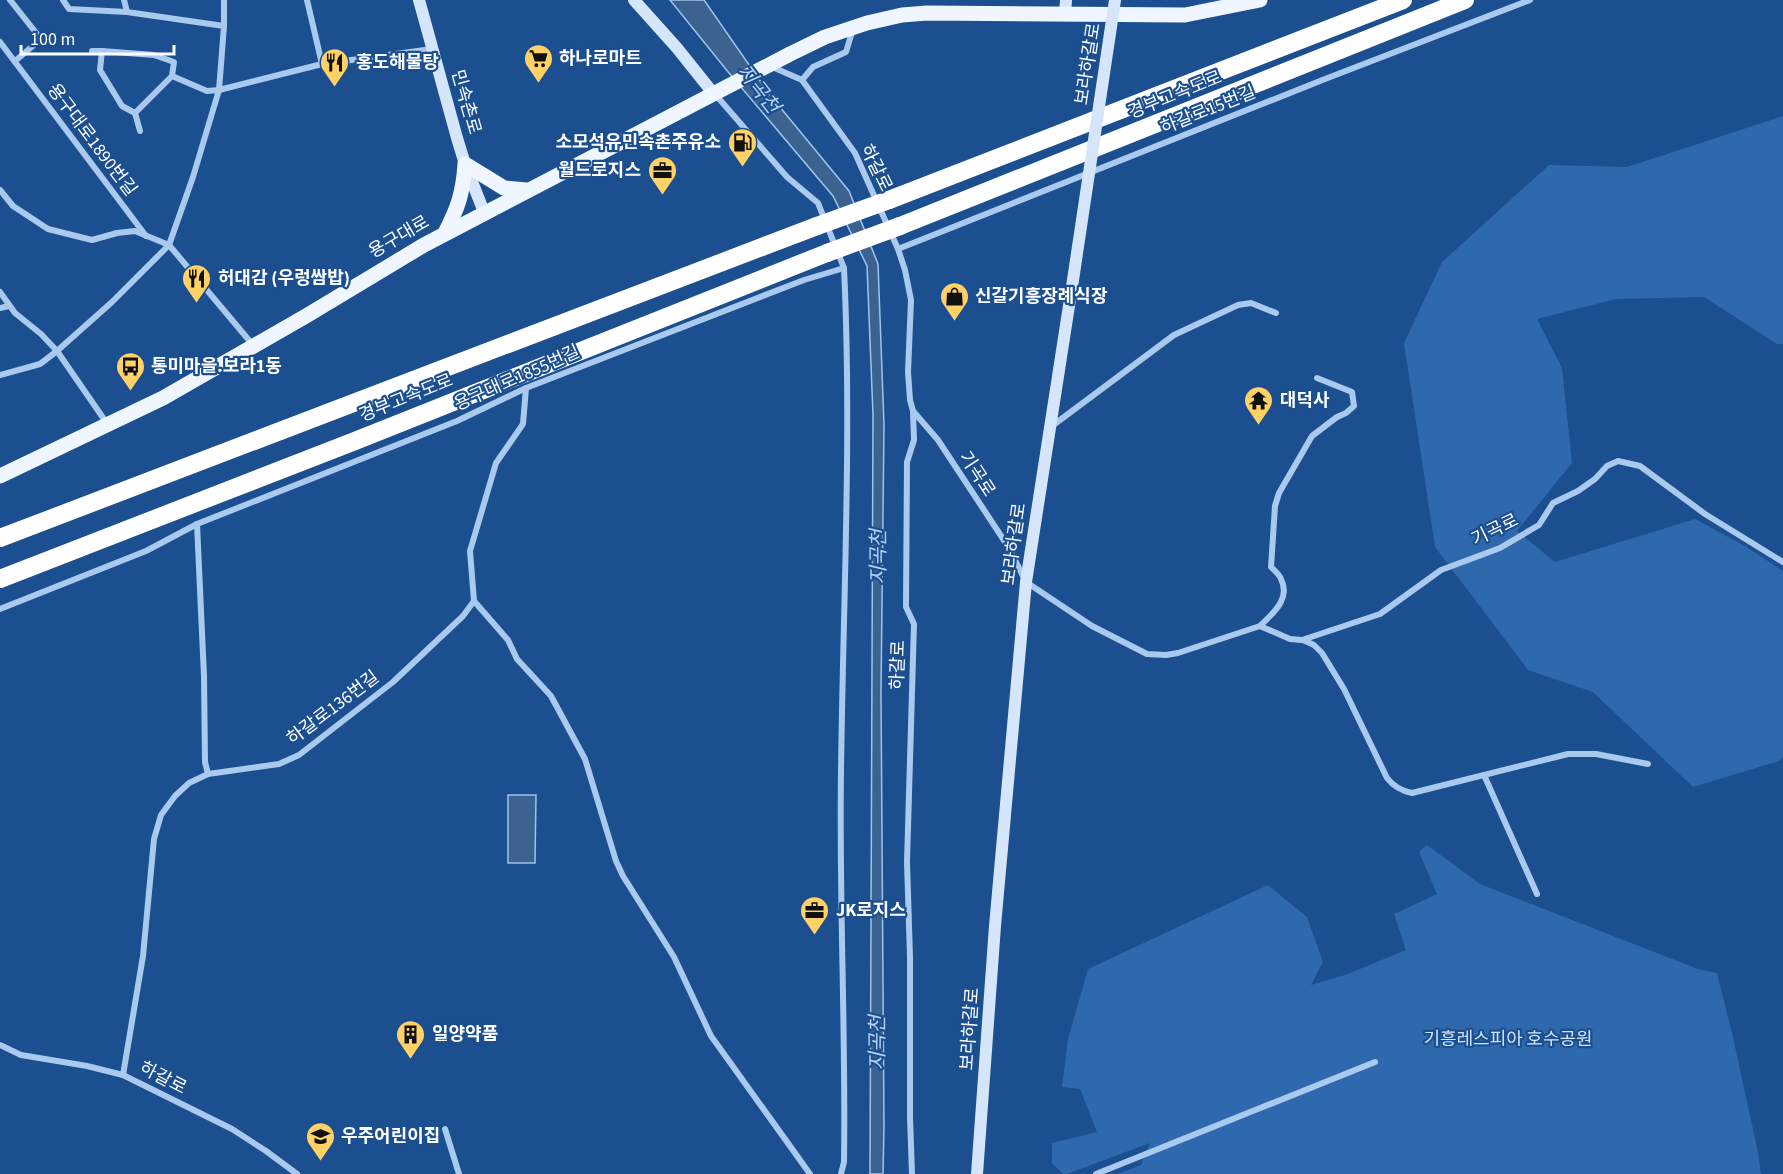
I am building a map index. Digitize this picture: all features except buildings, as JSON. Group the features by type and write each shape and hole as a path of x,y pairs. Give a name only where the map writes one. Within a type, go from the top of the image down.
{"highway":[{"name":"경부고속도로","path":"0,538 889,200 1403,0"},
{"name":"경부고속도로","path":"0,579 900,226 1465,0"}],"main road":[{"name":"민속촌로","path":"419,0 465,164 484,212"},
{"path":"634,0 677,48 720,90"},
{"name":"보라하갈로","path":"977,1174 995,926 1026,582 1115,0"},
{"path":"775,62 825,37 903,15 1066,8 1185,15 1260,0"},
{"name":"용구대로","path":"0,476 163,398 445,233 775,62"},
{"path":"445,233 457,210 465,164 504,188 526,190"}],"street":[{"path":"10,0 41,39 15,61"},
{"path":"63,0 69,9 127,12 225,26"},
{"path":"123,0 127,12"},
{"path":"0,375 40,364 57,351 112,302 169,245 193,177 219,90 225,26 224,0"},
{"path":"307,0 322,64"},
{"name":"하갈로15번길","path":"898,249 1530,0"},
{"path":"775,62 802,80 813,68 846,52 853,28"},
{"name":"용구대로1890번길","path":"0,42 146,236"},
{"path":"172,76 207,91 219,90 322,64 432,50"},
{"path":"92,51 154,55 174,62 172,76 135,113"},
{"path":"102,51 99,70 122,106 135,113 140,131"},
{"name":"하갈로","path":"802,80 855,153 898,249 911,300 908,372 914,440 908,462 906,607 915,624 908,862 912,1174"},
{"path":"720,90 787,177 818,203 844,268 847,406 840,858 845,1075 844,1162 841,1174"},
{"path":"0,189 13,206 48,229 92,240 135,231 169,245 254,346"},
{"name":"용구대로1855번길","path":"0,609 146,551 197,524 457,421 526,388 804,280 844,268"},
{"path":"0,292 9,306 68,364 108,425"},
{"path":"1049,428 1174,335 1238,305 1251,303 1276,313"},
{"path":"0,308 9,306"},
{"name":"기곡로","path":"913,411 938,440 1008,548 1026,582 1092,626 1147,654 1166,655 1260,626 1280,606 1284,595 1281,579 1271,567 1275,506 1279,493 1312,436 1354,406 1352,392 1317,378"},
{"path":"526,388 523,424 496,463 470,551 474,601 508,639 517,659 551,696 585,759 616,861 623,876 674,957 715,1042 810,1174"},
{"name":"기곡로","path":"1302,640 1380,614 1441,570 1500,548 1539,525 1553,503 1578,490 1607,466 1618,461 1640,466 1705,514 1783,562"},
{"path":"197,524 204,676 205,762 208,774"},
{"name":"하갈로136번길","path":"123,1075 143,956 154,839 161,816 175,796 189,783 208,774 279,764 299,755 393,682 463,616 474,601"},
{"path":"1260,626 1290,639 1302,640 1314,645 1322,653 1344,689 1385,776 1401,791 1412,793 1568,754 1596,754 1648,764"},
{"path":"1484,775 1537,894"},
{"name":"하갈로","path":"0,1045 21,1055 87,1066 123,1075 232,1129 297,1174"},
{"path":"1096,1174 1375,1062"},
{"path":"445,1129 459,1174"}],"green space":[{"path":"1783,116 1783,344 1777,344 1704,297 1616,299 1537,319 1562,368 1572,463 1517,531 1555,562 1695,519 1745,546 1783,571 1783,757 1779,761 1693,787 1593,692 1528,670 1435,547 1404,343 1442,262 1549,165 1627,167"},
{"name":"기흥레스피아 호수공원","path":"1427,845 1480,884 1698,969 1717,973 1732,1033 1761,1174 1118,1174 1141,1165 1150,1143 1067,1174 1063,1174 1052,1163 1052,1143 1097,1132 1080,1089 1062,1087 1068,1039 1088,969 1268,885 1307,917 1323,962 1311,985 1345,975 1406,950 1394,914 1437,894 1419,852"}],"water":[{"name":"지곡천","path":"670,0 704,0 770,95 849,191 878,264 884,425 881,692 883,1174 870,1174 873,415 867,266 833,196"},
{"path":"508,795 536,795 535,863 508,863"}],"place":[{"name":"하나로마트","path":"538,84"},
{"name":"홍도해물탕","path":"335,88"},
{"name":"소모석유민속촌주유소","path":"742,168"},
{"name":"월드로지스","path":"662,196"},
{"name":"허대감 (우렁쌈밥)","path":"197,304"},
{"name":"신갈기흥장례식장","path":"954,322"},
{"name":"통미마을.보라1동","path":"130,392"},
{"name":"대덕사","path":"1259,426"},
{"name":"JK로지스","path":"815,936"},
{"name":"일양약품","path":"411,1060"},
{"name":"우주어린이집","path":"320,1162"}]}
